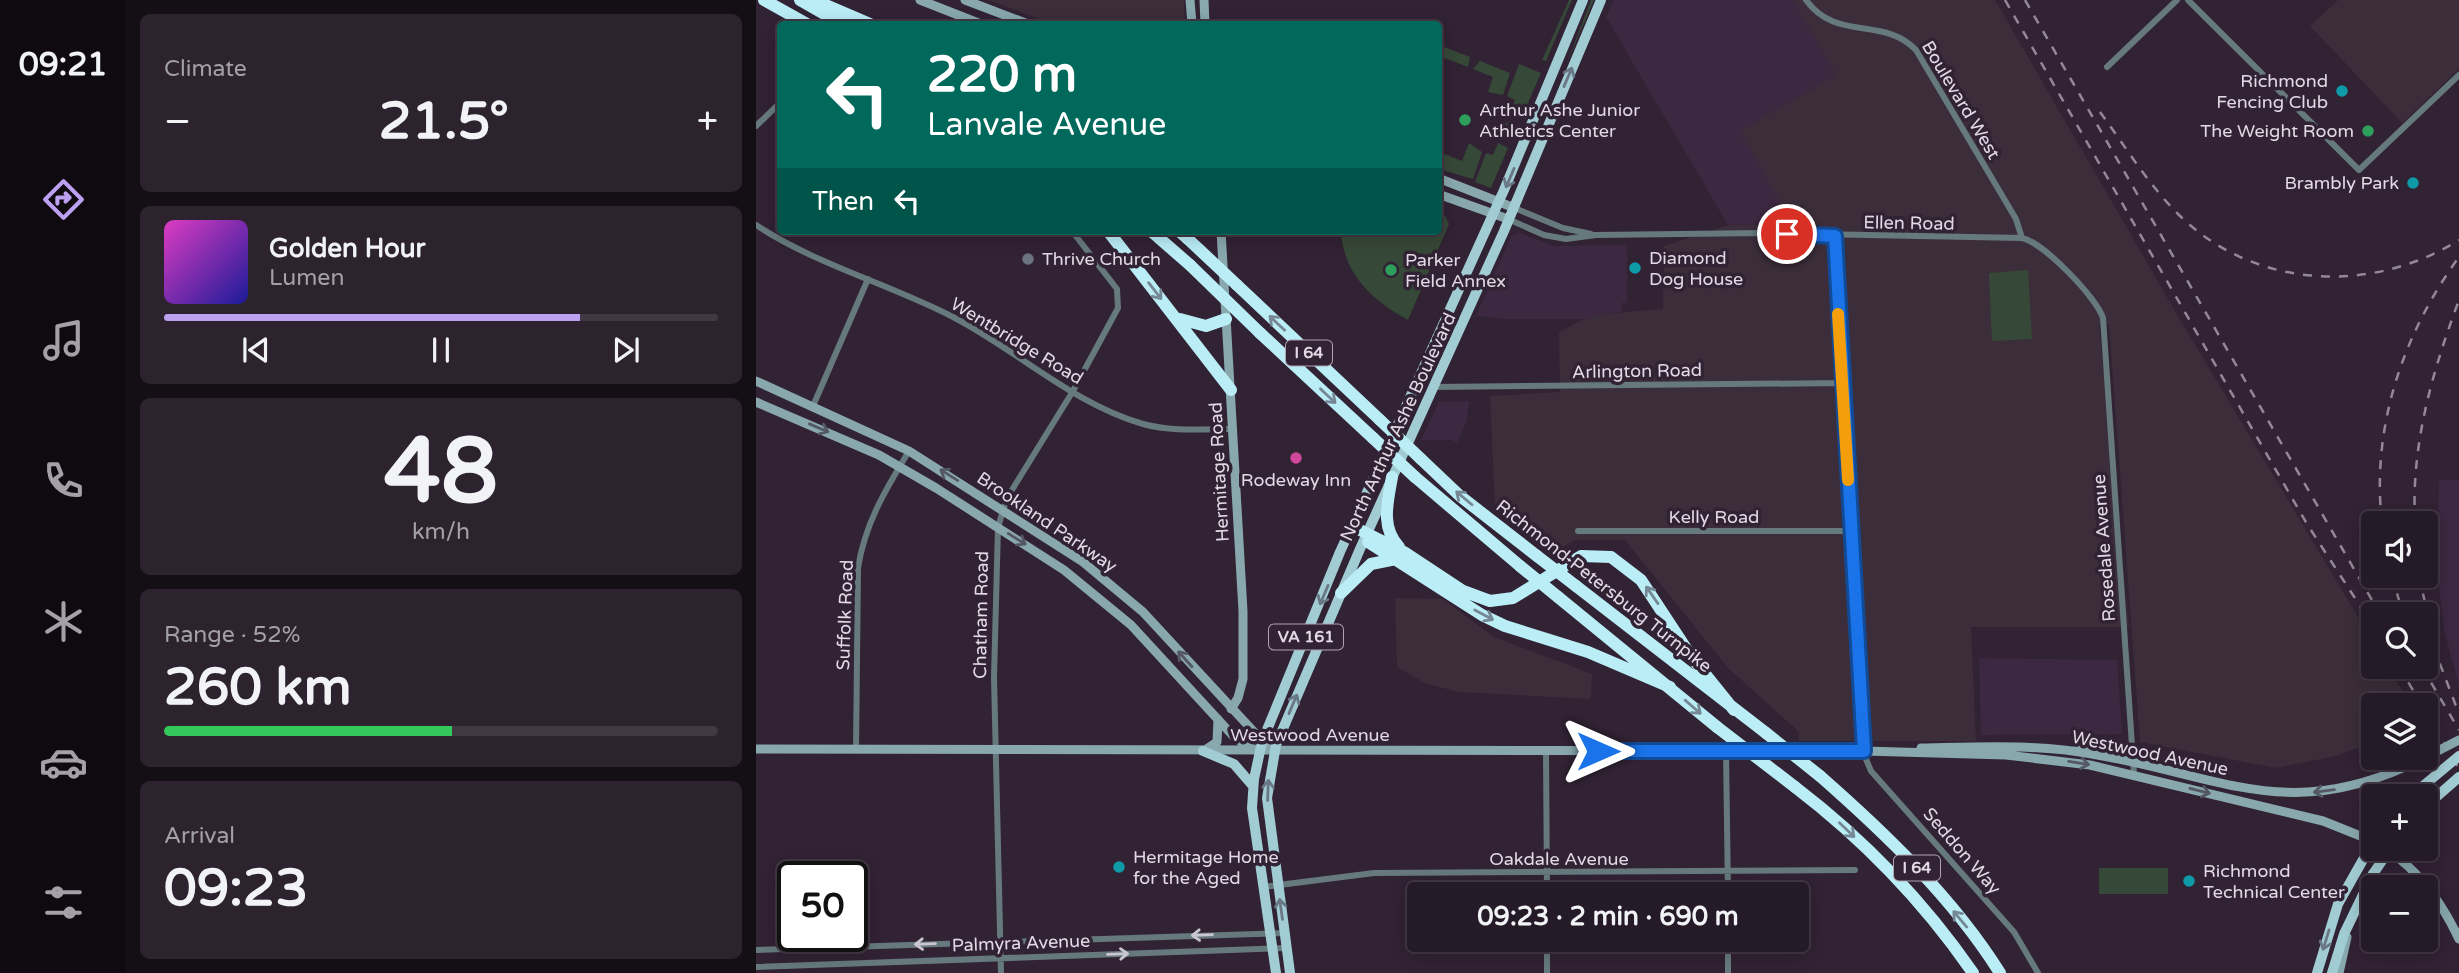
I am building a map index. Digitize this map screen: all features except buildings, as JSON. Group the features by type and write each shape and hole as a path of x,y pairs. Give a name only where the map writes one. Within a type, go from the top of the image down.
{"highway":[{"path":"764,0 802,21"},
{"path":"800,0 837,21"},
{"path":"814,0 863,21"},
{"path":"1111,235 1230,390"},
{"name":"Richmond-Petersburg Turnpike","path":"1156,235 1191,265 1415,477 1717,727 1830,813 1890,871 1951,941 1973,973"},
{"name":"Richmond-Petersburg Turnpike","path":"1183,235 1460,496 1820,776 1910,860 1986,950 2000,973"},
{"path":"1172,312 1182,321 1198,326 1214,325 1226,319"},
{"path":"1392,477 1388,529 1400,556 1482,615 1505,626 1588,652 1670,687"},
{"path":"1351,529 1470,594 1498,601 1513,597 1581,555 1611,557 1641,580 1693,659 1734,710"},
{"path":"1341,593 1371,564 1400,556"}],"main road":[{"path":"920,0 973,21"},
{"path":"965,0 1020,21"},
{"path":"1190,0 1192,21"},
{"path":"1204,0 1205,21"},
{"name":"North Arthur Ashe Boulevard","path":"1261,746 1351,529 1499,202 1583,0"},
{"name":"North Arthur Ashe Boulevard","path":"1274,751 1392,477 1508,219 1601,0"},
{"path":"1442,180 1512,207"},
{"path":"1442,195 1508,219"},
{"name":"Hermitage Road","path":"1221,235 1244,632 1242,683 1231,709"},
{"path":"1432,387 1427,374 1452,302"},
{"name":"Brookland Parkway","path":"756,381 909,451 1083,562 1119,590 1231,709 1261,746"},
{"name":"Brookland Parkway","path":"756,402 900,467 1064,569 1108,604 1242,744 1261,746 1274,751"},
{"path":"1203,751 1217,742 1218,719"},
{"name":"Westwood Avenue","path":"2438,750 2459,740"},
{"name":"Westwood Avenue","path":"756,749 1203,751 1261,746"},
{"name":"VA 161","path":"1261,746 1253,786 1254,823 1276,973"},
{"name":"Westwood Avenue","path":"1864,751 1874,747 2046,749 2133,763 2238,788 2292,794 2344,788 2398,770"},
{"path":"2046,749 2133,748"},
{"path":"1203,751 1230,761 1253,786"},
{"name":"Westwood Avenue","path":"1274,751 1864,751 2006,754 2090,765 2134,775 2323,821 2361,836"},
{"name":"VA 161","path":"1274,751 1267,798 1290,973"},
{"path":"2425,784 2459,756"},
{"path":"2438,795 2459,777"},
{"path":"2317,973 2331,921 2361,860"},
{"path":"2332,973 2353,912 2381,861"},
{"path":"2403,861 2432,892 2459,939"},
{"path":"2339,973 2353,912"}],"street":[{"name":"Boulevard West","path":"1806,0 1829,22 1894,34 1916,50 2016,219 2022,238"},
{"path":"2107,67 2177,0"},
{"path":"2188,0 2359,170 2459,75"},
{"path":"756,126 777,106"},
{"name":"Ellen Road","path":"1512,207 1563,228 1596,236"},
{"name":"Ellen Road","path":"1508,219 1558,239 1763,233 2022,238"},
{"name":"Wentbridge Road","path":"756,225 797,249 953,317 1105,409 1144,424 1179,430 1233,429"},
{"name":"Chatham Road","path":"1001,973 995,751 998,527 1002,508 1073,391 1118,308 1117,289 1075,235"},
{"path":"1835,236 1864,751"},
{"name":"Rosedale Avenue","path":"2022,238 2035,244 2086,291 2096,302 2103,318 2134,775"},
{"path":"813,406 867,279"},
{"name":"Arlington Road","path":"1432,387 1843,383"},
{"name":"Suffolk Road","path":"856,750 858,568 872,516 909,451"},
{"name":"Kelly Road","path":"1578,531 1850,531"},
{"path":"1546,751 1547,882"},
{"path":"1726,751 1728,882"},
{"name":"Seddon Way","path":"1864,751 1871,771 2014,932 2038,973"},
{"name":"Oakdale Avenue","path":"1263,887 1359,873 1855,870"},
{"name":"Palmyra Avenue","path":"756,950 1285,933"},
{"name":"Palmyra Avenue","path":"756,967 1287,948"},
{"path":"1547,952 1547,973"},
{"path":"1728,952 1728,973"}],"shaded area":[{"path":"988,0 1184,0 1185,21 1045,21"},
{"path":"1614,0 1794,0 1836,75 1741,131 1794,224 1728,225 1606,17"},
{"path":"1793,0 1995,0 2178,316 2361,622 2361,679 2395,679 2404,693 2361,693 2361,747 2336,756 2276,768 2140,742 2109,324 2099,326 2129,627 1971,627 1976,741 1799,741 1799,732 1728,668 1625,540 1574,540 1553,554 1495,508 1490,396 1560,392 1559,332 1584,319 1601,314 1663,309 1664,246 1729,225 1793,224 1740,131 1836,75"},
{"path":"2338,0 2459,0 2459,69 2402,123 2310,26"},
{"path":"1518,232 1553,246 1627,245 1627,303 1621,303 1623,311 1584,319 1505,319 1476,316 1511,236"},
{"path":"1469,401 1467,420 1457,443 1452,440 1421,440 1439,402"},
{"path":"2439,480 2459,480 2459,686 2444,630 2438,577"},
{"path":"1395,598 1443,599 1494,637 1592,674 1591,699 1458,692 1425,683 1397,667"},
{"path":"1979,658 2117,660 2122,734 1981,735"}],"green space":[{"path":"1569,0 1572,0 1546,61 1542,60"},
{"path":"1591,0 1594,0 1566,65"},
{"path":"1442,46 1470,57 1468,67 1442,57"},
{"path":"1480,61 1510,73 1503,95 1488,92 1493,77 1473,69"},
{"path":"1519,64 1541,73 1522,117 1510,113 1515,100 1507,96"},
{"path":"1510,122 1518,130 1510,138 1502,130"},
{"path":"1469,143 1482,152 1473,179 1442,170 1442,153 1462,161"},
{"path":"1498,143 1508,148 1491,188 1475,182 1486,153 1493,155"},
{"name":"Parker Field Annex","path":"1442,214 1449,224 1408,320 1383,304 1362,284 1347,260 1342,235 1442,235"},
{"path":"2028,270 2032,339 1992,341 1989,273"},
{"path":"2099,868 2168,868 2168,894 2099,894"}],"railway":[{"path":"2005,0 2307,524 2361,607"},
{"path":"2025,0 2373,602"},
{"path":"2100,112 2147,178 2178,214 2208,239 2241,257 2277,270 2314,276 2351,276 2389,270 2425,258 2459,240"},
{"path":"2381,511 2382,452 2395,383 2422,318 2459,257"},
{"path":"2415,511 2416,465 2425,409 2459,300"},
{"path":"2395,588 2400,602"},
{"path":"2422,588 2437,656 2459,714"},
{"path":"2406,679 2415,693"},
{"path":"2429,679 2459,730"},
{"path":"2438,732 2459,769"}],"slow traffic":[{"path":"1838,314 1848,480"}],"place":[{"name":"Richmond Fencing Club","path":"2342,91"},
{"name":"Arthur Ashe Junior Athletics Center","path":"1465,120"},
{"name":"The Weight Room","path":"2368,131"},
{"name":"Brambly Park","path":"2413,183"},
{"name":"Thrive Church","path":"1028,259"},
{"name":"Diamond Dog House","path":"1635,268"},
{"name":"Parker Field Annex","path":"1391,270"},
{"name":"Rodeway Inn","path":"1296,458"},
{"name":"Hermitage Home for the Aged","path":"1119,867"},
{"name":"Richmond Technical Center","path":"2189,881"}],"route":[{"path":"1598,751 1864,751 1835,236 1787,234"}]}
